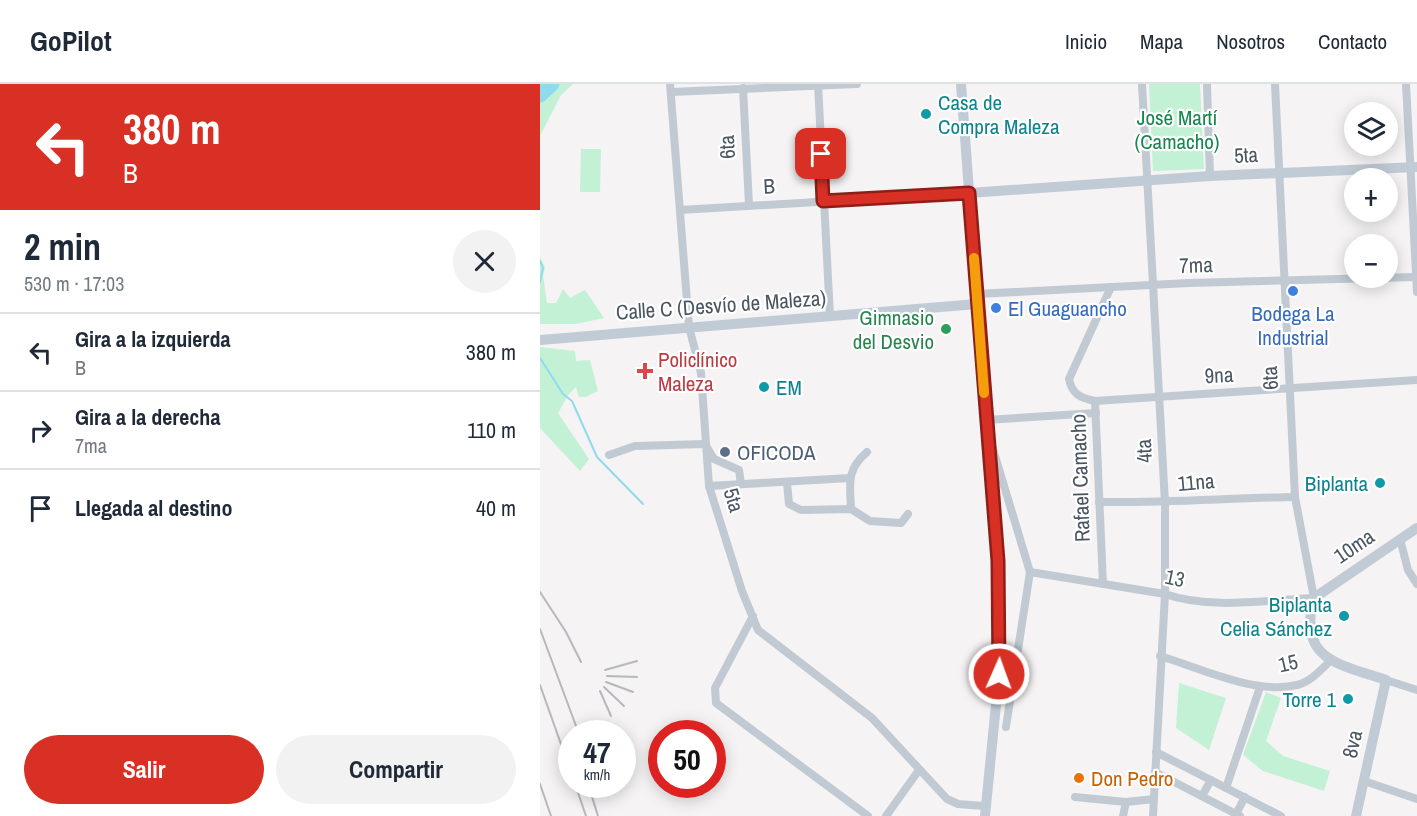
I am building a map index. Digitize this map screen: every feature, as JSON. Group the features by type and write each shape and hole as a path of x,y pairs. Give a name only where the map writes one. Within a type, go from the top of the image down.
{"street":[{"path":"670,88 857,84"},
{"path":"961,84 998,561 1000,652 985,811"},
{"name":"4ta","path":"1142,84 1145,180 1165,503 1165,594 1153,816"},
{"path":"1207,84 1210,176"},
{"name":"6ta","path":"1275,84 1295,497 1314,598 1309,617 1311,637 1317,650 1330,661"},
{"path":"1406,84 1414,167 1417,292"},
{"path":"818,85 830,316"},
{"name":"5ta","path":"670,88 688,327 701,373 709,486 742,591 758,630 872,718 948,800 985,811"},
{"name":"6ta","path":"743,88 749,205"},
{"name":"5ta","path":"969,193 1210,176 1414,167"},
{"name":"B","path":"680,210 969,193"},
{"name":"7ma","path":"977,299 1153,284 1417,277"},
{"name":"Rafael Camacho","path":"1102,584 1095,401 1082,399 1071,389 1069,379 1110,287"},
{"name":"Calle C (Desvío de Maleza)","path":"540,340 830,316 977,299"},
{"name":"9na","path":"1095,401 1417,380"},
{"path":"986,426 1096,413"},
{"path":"986,426 1030,572 1006,727"},
{"path":"609,455 635,446 705,444 714,459 739,470 741,484"},
{"path":"851,510 850,478 854,463 867,452"},
{"path":"709,486 850,478"},
{"path":"787,483 789,504 801,510 851,510 870,521 901,523 908,514"},
{"name":"11na","path":"1099,502 1165,503 1218,498 1295,497"},
{"name":"10ma","path":"1314,598 1417,528"},
{"path":"1400,539 1408,570 1417,584"},
{"name":"13","path":"1030,572 1165,594 1179,599 1224,603 1314,598"},
{"path":"753,616 715,688 716,703 868,816"},
{"name":"15","path":"1161,656 1260,687 1298,685 1318,674 1330,661"},
{"path":"1330,661 1417,690"},
{"name":"8va","path":"1356,816 1386,680"},
{"path":"1226,788 1260,687"},
{"path":"1156,752 1281,816"},
{"path":"886,816 919,770"},
{"path":"1155,772 1238,815 1245,797"},
{"path":"1202,796 1210,780"},
{"path":"1364,781 1417,799"},
{"path":"1075,797 1126,802 1154,799"},
{"path":"1124,816 1126,802"}],"green space":[{"path":"540,84 573,84 561,95 540,136"},
{"name":"José Martí (Camacho)","path":"1149,84 1200,84 1204,169 1153,171"},
{"path":"581,149 601,149 600,192 580,192"},
{"path":"540,257 545,267 543,276 547,303 556,303 563,289 570,298 585,290 604,318 576,324 540,324"},
{"path":"540,347 575,351 576,361 590,360 598,391 586,397 579,397 576,387 568,395 558,413 589,459 580,471 540,428"},
{"path":"1179,683 1226,698 1209,750 1176,728"},
{"path":"1266,692 1281,698 1266,741 1283,756 1330,771 1324,791 1263,771 1243,755"}],"waterway":[{"path":"540,95 552,84"},
{"path":"540,261 543,268 540,282"},
{"path":"540,358 563,394 572,401 597,457 643,504"}],"railway":[{"path":"540,592 566,632 581,662"},
{"path":"540,629 574,720"},
{"path":"605,670 637,661"},
{"path":"607,676 637,677"},
{"path":"606,682 633,692"},
{"path":"540,685 558,736"},
{"path":"604,687 624,706"},
{"path":"600,691 611,716"},
{"path":"540,784 551,816"},
{"path":"580,798 586,816"},
{"path":"592,798 598,816"}],"slow traffic":[{"path":"974,258 984,393"}],"place":[{"name":"Casa de Compra Maleza","path":"926,114"},
{"name":"Bodega La Industrial","path":"1293,291"},
{"name":"El Guaguancho","path":"996,308"},
{"name":"Gimnasio del Desvio","path":"946,329"},
{"name":"Policlínico Maleza","path":"645,371"},
{"name":"EM","path":"764,387"},
{"name":"OFICODA","path":"725,452"},
{"name":"Biplanta","path":"1380,483"},
{"name":"Biplanta Celia Sánchez","path":"1344,616"},
{"name":"Torre 1","path":"1348,699"},
{"name":"Don Pedro","path":"1079,778"}],"route":[{"path":"821,154 823,201 969,193 998,561 999,674"}]}
